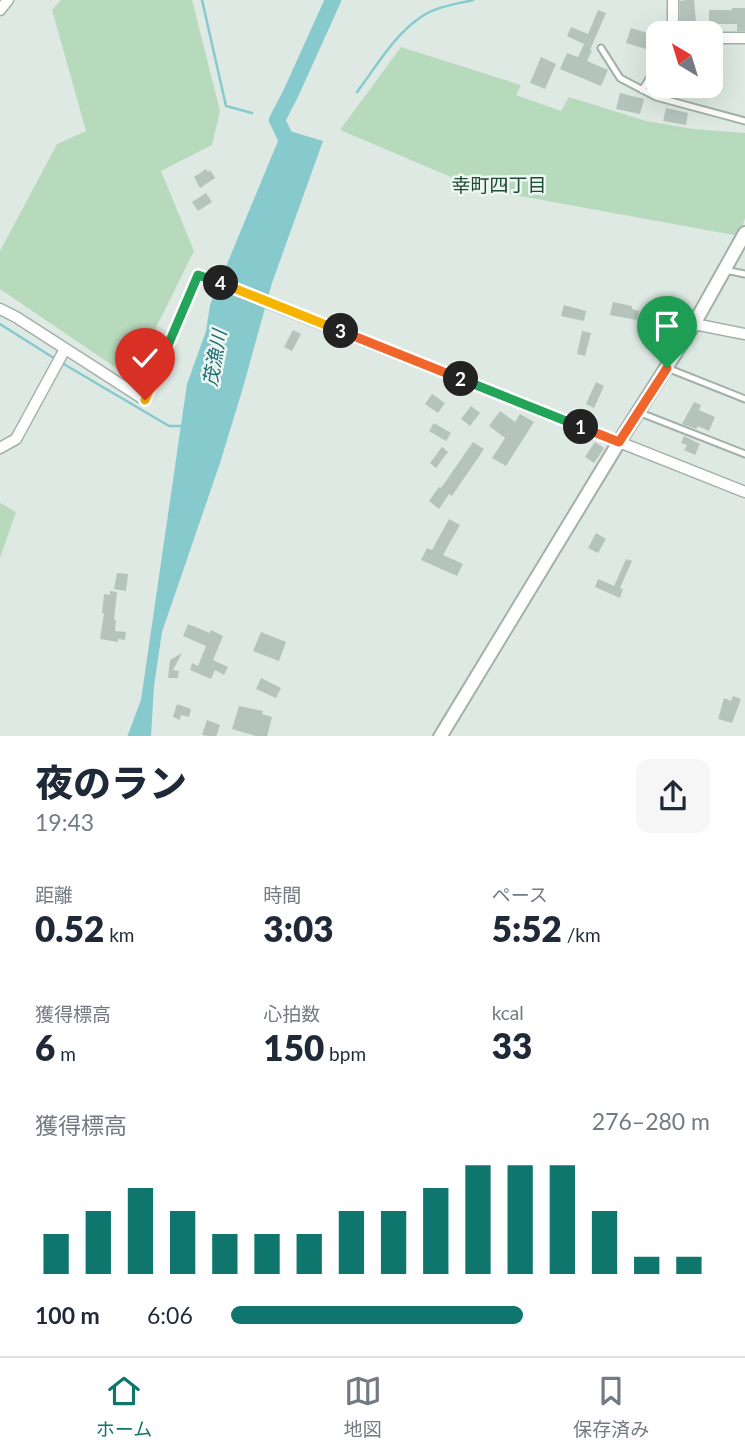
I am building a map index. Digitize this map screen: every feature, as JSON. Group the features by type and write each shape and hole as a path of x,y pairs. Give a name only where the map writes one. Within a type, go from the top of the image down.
{"street":[{"path":"0,10 8,0"},
{"path":"673,0 673,21"},
{"path":"723,38 745,38"},
{"path":"441,736 694,324 745,233"},
{"path":"0,310 16,317 61,356 145,400 198,275 745,492"},
{"path":"694,324 745,334"},
{"path":"0,448 16,439 61,356"}],"lane":[{"path":"601,48 620,78 642,90 656,97 745,121"},
{"path":"642,90 646,84"},
{"path":"725,270 745,274"},
{"path":"667,368 745,399"},
{"path":"638,412 745,454"}],"green space":[{"path":"61,0 192,0 220,111 212,145 161,171 194,251 131,378 0,289 0,251 57,144 86,131 52,10"},
{"path":"401,47 521,85 516,95 561,111 569,97 646,121 693,129 745,133 745,218 739,236 477,188 340,130"},
{"path":"0,503 16,512 0,558"}],"water":[{"path":"283,129 323,141 272,283 220,463 162,632 154,686 151,736 127,736 141,700 187,384 206,331 210,305"}],"building":[{"path":"694,0 696,21 680,21 680,1"},
{"path":"745,8 745,31 737,31 737,24 709,21 709,10"},
{"path":"598,10 606,13 587,61 608,70 601,86 560,69 567,53 578,57 584,44 567,36 571,27 588,34"},
{"path":"631,28 646,32 646,49 626,43"},
{"path":"541,57 556,64 545,89 530,83"},
{"path":"620,93 644,99 640,114 616,109"},
{"path":"666,108 688,113 686,125 663,121"},
{"path":"206,169 208,172 210,170 215,178 200,188 194,177"},
{"path":"206,193 212,202 198,211 192,202"},
{"path":"613,302 632,306 632,309 639,311 637,320 610,315"},
{"path":"564,305 586,311 584,321 561,316"},
{"path":"293,330 301,334 292,351 284,347"},
{"path":"582,331 591,333 585,356 577,354"},
{"path":"596,382 604,386 594,408 586,404"},
{"path":"432,394 445,403 438,413 425,404"},
{"path":"694,402 701,405 699,410 715,417 709,431 682,424"},
{"path":"471,406 480,413 470,426 461,419"},
{"path":"500,411 515,422 520,414 534,422 506,466 492,458 505,438 489,426"},
{"path":"434,423 451,433 446,441 429,431"},
{"path":"684,436 700,444 695,455 684,450 687,445 681,443"},
{"path":"473,442 484,449 452,496 449,494 439,509 429,501"},
{"path":"595,442 604,448 594,463 585,457"},
{"path":"442,447 448,452 436,468 430,463"},
{"path":"449,519 460,525 443,555 463,564 457,576 421,560 427,548 432,550"},
{"path":"596,533 606,539 598,553 588,548"},
{"path":"626,559 632,561 620,588 623,589 620,598 595,587 598,579 614,586"},
{"path":"117,573 128,574 126,591 114,589"},
{"path":"110,591 117,592 115,631 126,632 125,640 118,639 118,642 100,639 104,594 110,595"},
{"path":"188,624 223,636 213,660 228,667 224,675 215,670 211,679 190,670 192,663 198,666 206,646 183,636"},
{"path":"261,632 286,642 279,661 253,651"},
{"path":"182,653 173,670 179,671 178,678 168,678 170,660"},
{"path":"261,678 281,688 276,698 256,689"},
{"path":"733,696 741,699 732,723 718,719 724,698 731,701"},
{"path":"177,704 191,709 189,717 181,715 180,720 173,717"},
{"path":"239,706 263,711 262,714 272,717 267,736 256,736 232,729"},
{"path":"207,720 220,725 216,736 202,735"}],"waterway":[{"path":"202,0 226,106 252,113"},
{"name":"茂漁川","path":"290,147 277,120 333,0"},
{"path":"357,92 386,52 411,24 433,11 473,0"},
{"path":"0,324 57,360"},
{"path":"62,363 169,426 182,426"}],"district":[{"name":"幸町四丁目","path":"499,184"}],"route":[{"path":"145,400 198,275 619,442 667,368"}]}
